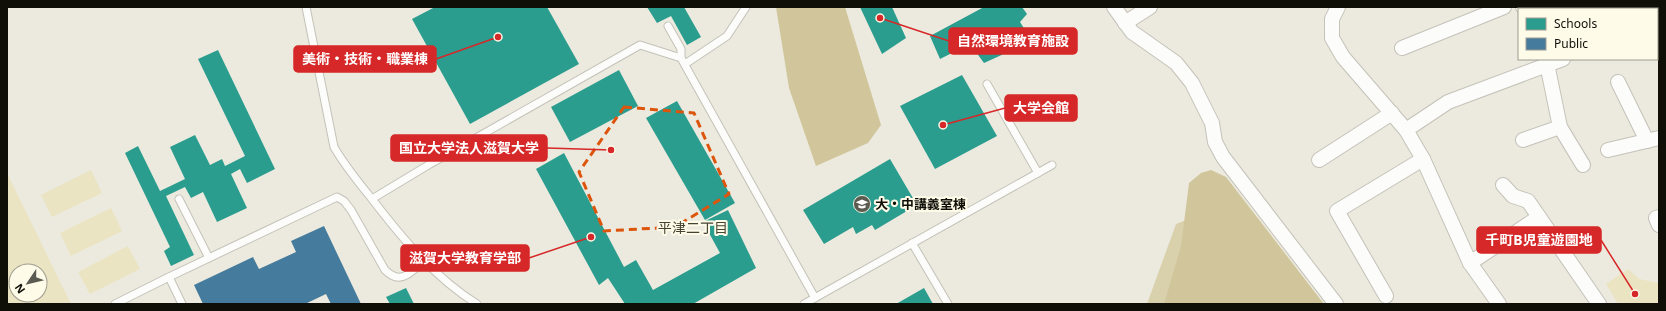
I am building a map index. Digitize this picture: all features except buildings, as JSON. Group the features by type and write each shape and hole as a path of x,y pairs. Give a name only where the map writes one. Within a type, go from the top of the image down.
{"street":[{"path":"1114,7 1132,32 1176,62 1192,83 1212,123 1215,142 1222,157 1336,304"},
{"path":"1125,22 1150,7"},
{"path":"1338,7 1332,19 1332,38 1343,57 1406,130 1423,159 1470,263 1499,304"},
{"path":"1402,48 1504,7"},
{"path":"1406,130 1448,102 1547,62 1558,60"},
{"path":"1547,62 1560,127 1583,165"},
{"path":"1608,150 1653,139 1618,82"},
{"path":"1319,160 1392,113"},
{"path":"1523,140 1560,127"},
{"path":"1386,296 1337,211 1423,159"},
{"path":"1503,185 1513,196 1528,201 1599,304"},
{"path":"1470,263 1539,217"},
{"path":"1659,217 1656,218 1659,225"}],"lane":[{"path":"306,7 334,147 344,163 399,234 424,260 466,297 477,304"},
{"path":"683,61 727,36 746,7"},
{"path":"668,26 681,49 683,61 816,298"},
{"path":"372,199 430,164 640,45 683,61"},
{"path":"987,84 1038,173"},
{"path":"804,304 1052,165"},
{"path":"115,304 337,197 344,201 351,210 385,270 390,275 397,278 404,277 424,260"},
{"path":"179,199 209,258"},
{"path":"912,243 948,304"},
{"path":"169,277 182,304"}],"highlighted area":[{"path":"624,107 694,113 729,194 675,227 604,231 579,172"}],"shaded area":[{"path":"776,7 845,7 881,125 868,143 816,166 789,88"},
{"path":"91,170 102,193 52,217 41,195"},
{"path":"1211,170 1226,177 1324,304 1164,304 1181,246 1189,183 1201,173"},
{"path":"7,173 71,304 7,304"},
{"path":"111,208 122,231 71,256 60,233"},
{"path":"1194,217 1175,304 1147,304 1176,224"},
{"path":"128,246 140,269 90,294 78,272"},
{"path":"1628,269 1639,279 1659,283 1659,304 1618,304 1606,284"}],"place":[{"name":"自然環境教育施設","path":"880,18"},
{"name":"美術・技術・職業棟","path":"498,37"},
{"name":"大学会館","path":"943,125"},
{"name":"国立大学法人滋賀大学","path":"611,150"},
{"name":"大・中講義室棟","path":"862,204"},
{"name":"滋賀大学教育学部","path":"591,237"},
{"name":"千町B児童遊園地","path":"1635,294"}],"district":[{"name":"平津二丁目","path":"693,227"}]}
